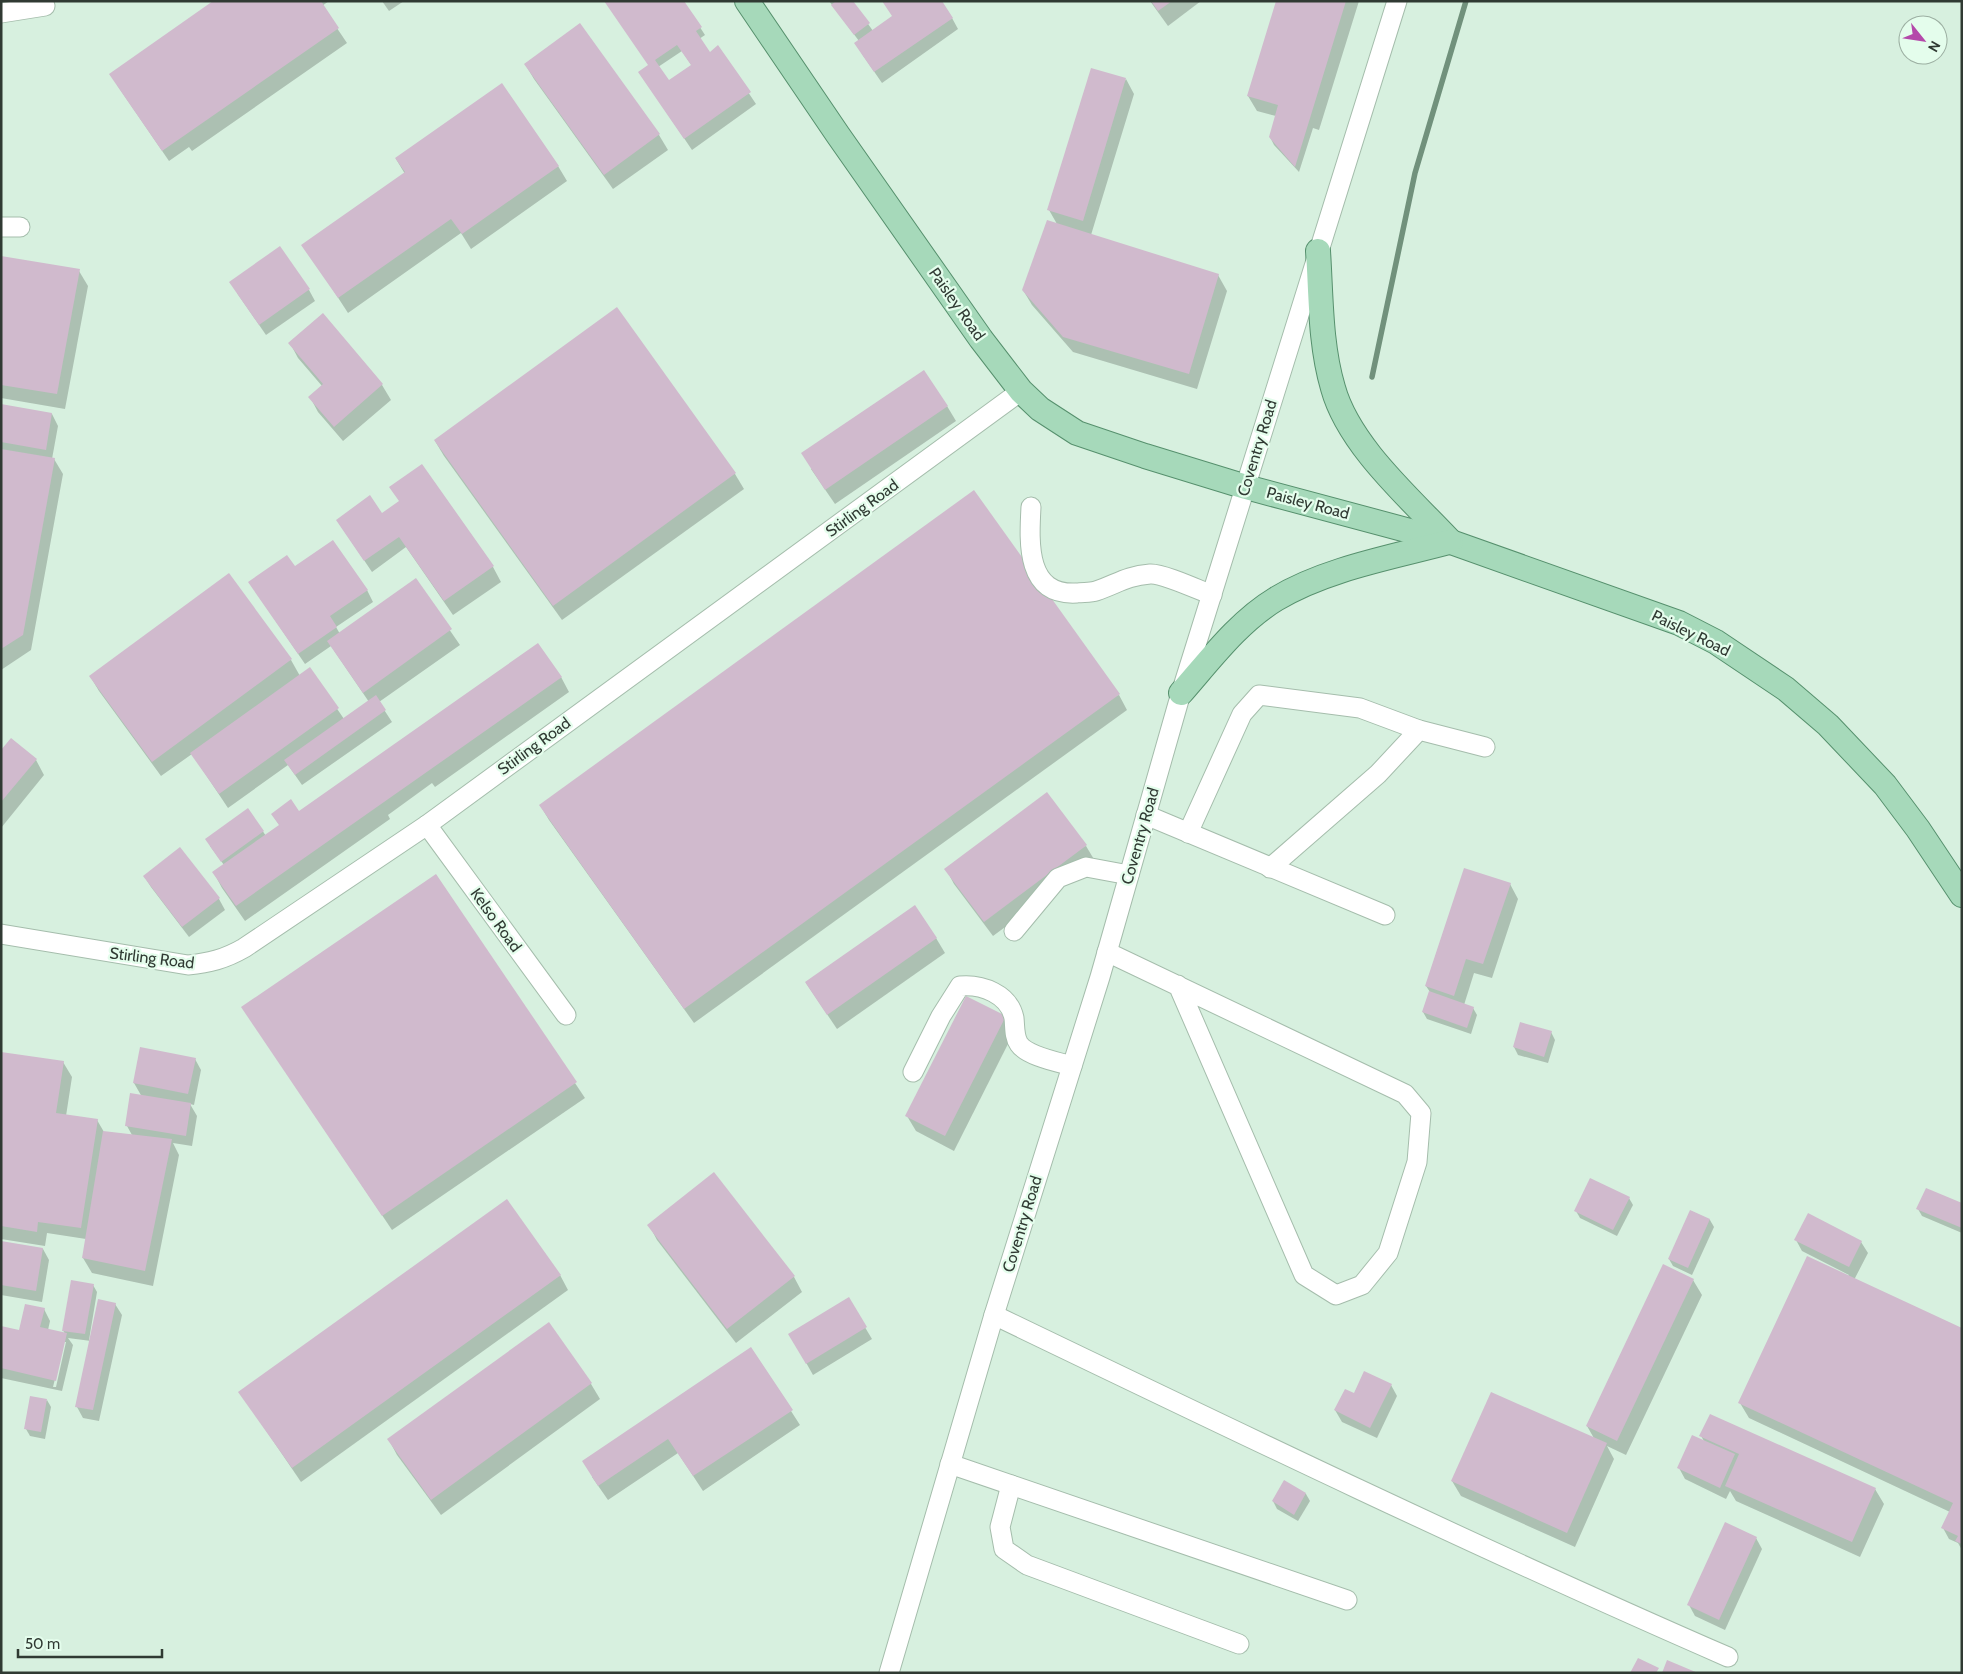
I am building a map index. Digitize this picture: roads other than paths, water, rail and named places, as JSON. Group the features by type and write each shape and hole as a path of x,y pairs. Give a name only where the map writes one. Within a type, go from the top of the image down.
{"main road":[{"name":"Paisley Road","path":"747,1 838,136 976,331 1021,391 1040,409 1077,433 1246,487 1451,542 1679,623 1716,642 1786,689 1828,725 1884,785 1918,829 1962,895"},
{"path":"1181,693 1233,633 1274,600 1302,584 1329,574 1451,542 1367,452 1345,417 1333,390 1326,356 1318,251"}],"street":[{"name":"Coventry Road","path":"889,1673 994,1315 1107,952 1181,693 1397,1"},
{"path":"1,14 45,6"},
{"name":"Stirling Road","path":"1,934 188,965 210,963 227,958 426,824 1021,391"},
{"path":"1032,508 1030,542 1034,567 1049,588 1057,592 1094,591 1127,577 1153,574 1212,595"},
{"path":"1188,833 1242,714 1259,695 1360,708 1419,730 1485,747"},
{"path":"1270,868 1378,774 1419,730"},
{"path":"1146,815 1385,915"},
{"name":"Kelso Road","path":"426,824 566,1015"},
{"path":"1014,931 1058,878 1086,868 1129,875"},
{"path":"1107,952 1405,1094 1421,1113 1417,1162 1388,1253 1362,1285 1336,1295 1304,1276 1178,986"},
{"path":"913,1072 941,1016 960,986 974,985 994,992 1008,1003 1014,1017 1016,1037 1020,1045 1028,1052 1072,1066"},
{"path":"994,1315 1352,1486 1643,1620 1728,1657"},
{"path":"950,1464 1347,1600"},
{"path":"1011,1485 1000,1527 1004,1549 1027,1565 1239,1644"}],"waterway":[{"path":"1372,377 1415,173 1466,1"}]}
